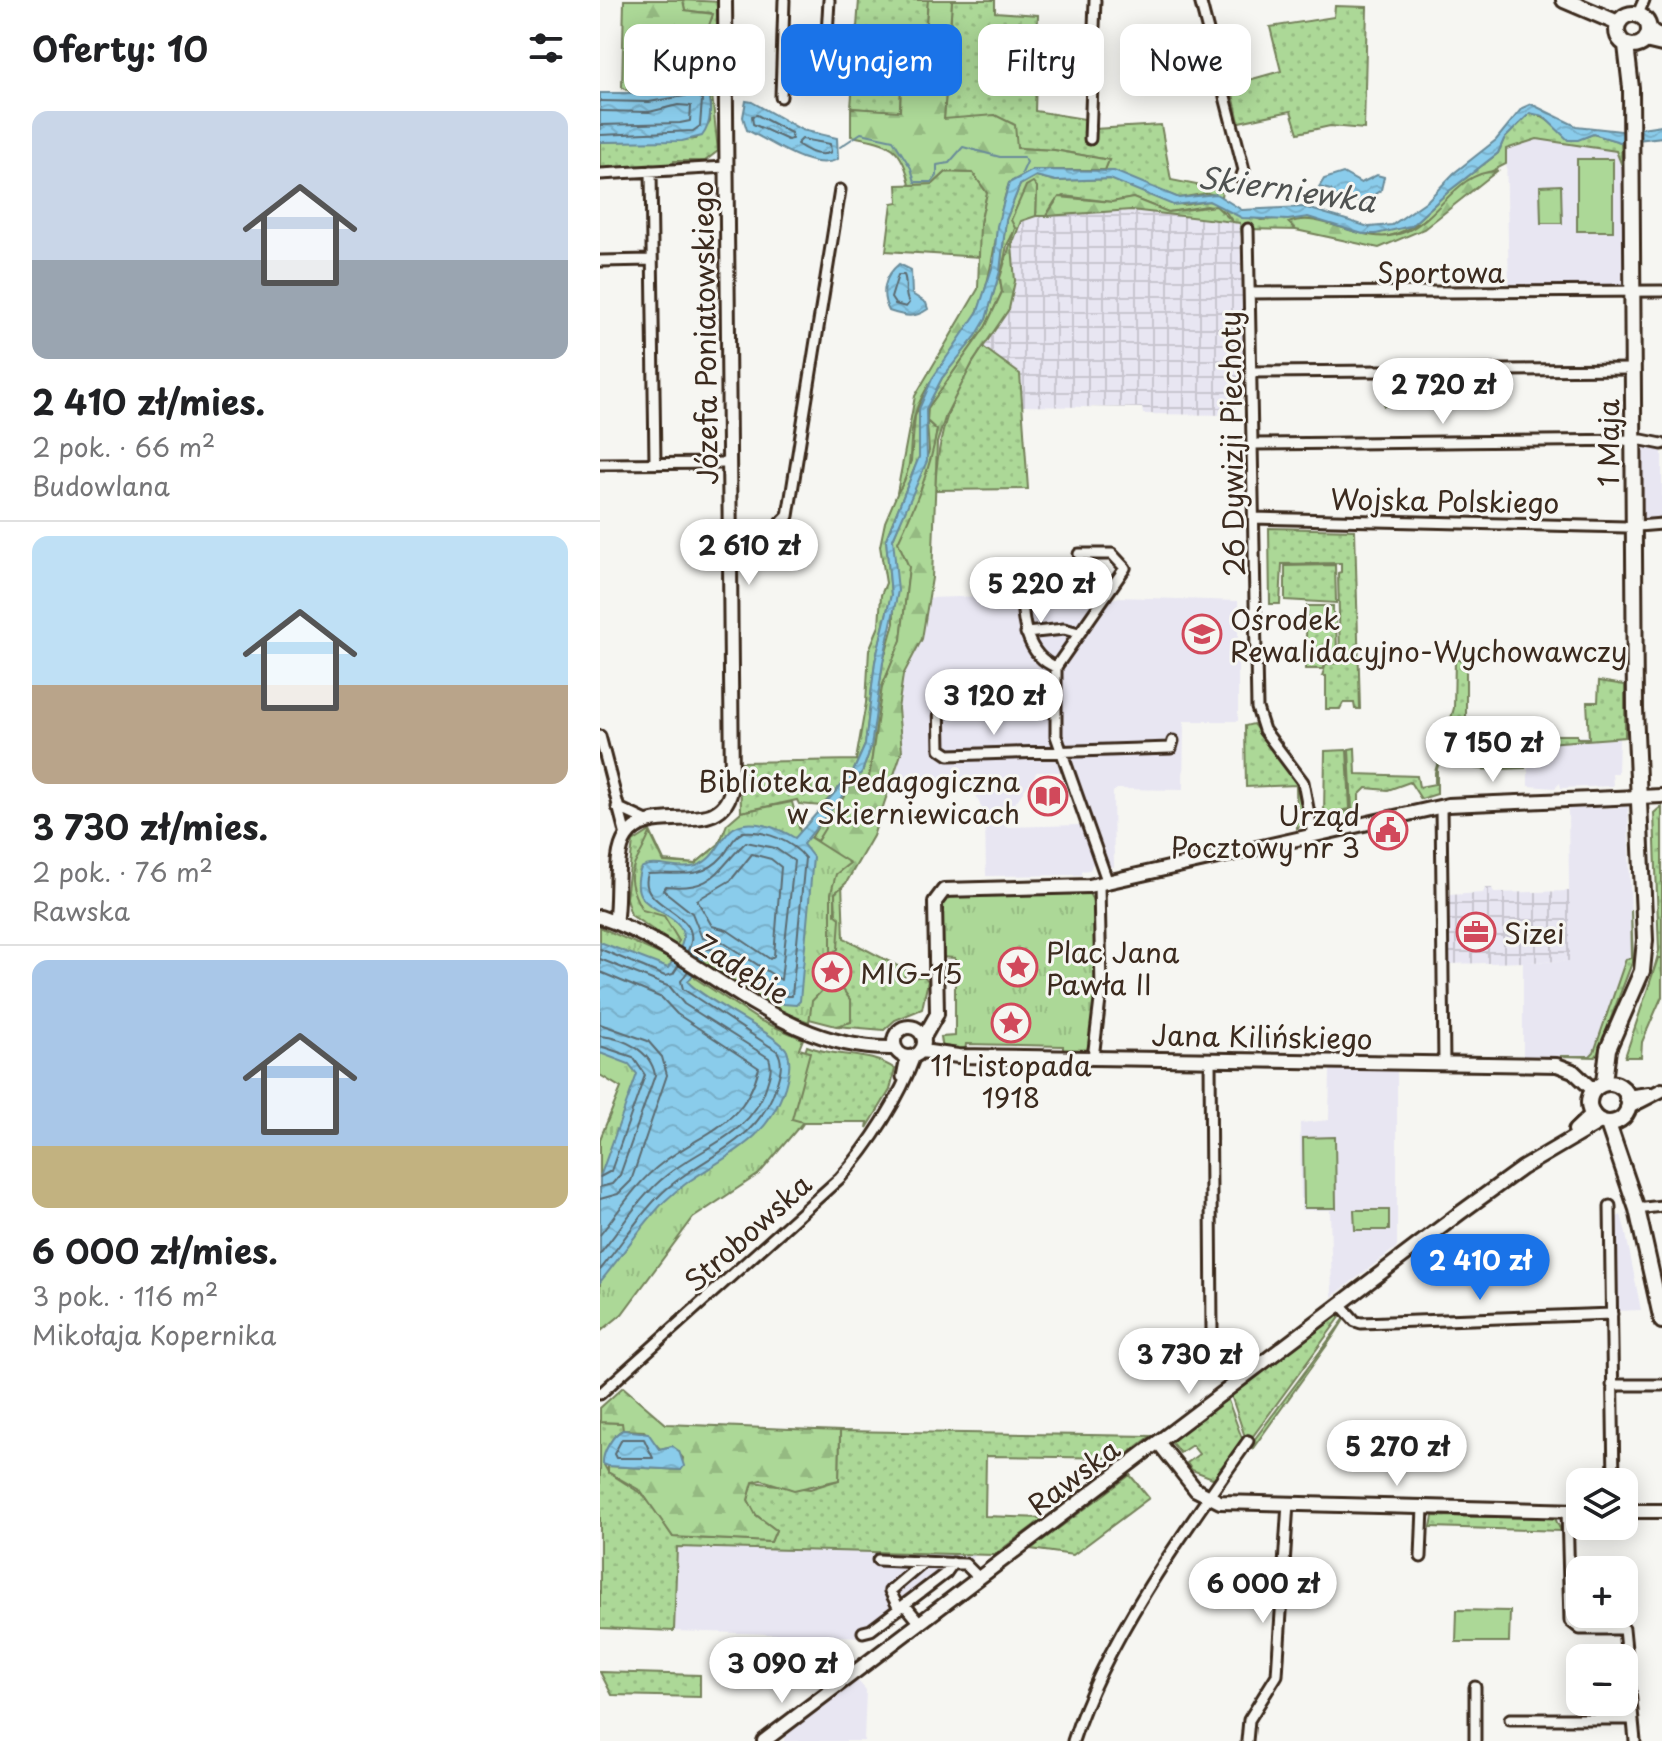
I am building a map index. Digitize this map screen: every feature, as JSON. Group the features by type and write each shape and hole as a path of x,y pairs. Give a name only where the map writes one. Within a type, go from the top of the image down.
{"main road":[{"path":"1564,0 1618,23 1641,7 1647,21 1644,40"},
{"name":"1 Maja","path":"1604,1085 1614,1038 1637,984 1645,955 1634,527 1631,88 1644,40 1617,33 1618,23"},
{"path":"1604,1085 1626,1103 1605,1120"},
{"path":"1604,1085 1605,1120 1637,1209 1662,1321"}],"street":[{"name":"Józefa Poniatowskiego","path":"626,836 634,828 649,822 709,816 723,807 731,792 725,0"},
{"path":"783,24 784,0"},
{"path":"828,24 829,0"},
{"path":"1090,139 1095,0"},
{"path":"1200,0 1242,162 1241,178"},
{"path":"1644,40 1662,45"},
{"path":"600,174 726,167"},
{"path":"651,171 655,463"},
{"path":"730,531 775,529 788,516 840,190"},
{"name":"26 Dywizji Piechoty","path":"1248,229 1257,712 1264,730 1303,782 1313,835"},
{"path":"600,261 652,260"},
{"name":"Sportowa","path":"1250,293 1662,291"},
{"path":"1252,372 1633,369"},
{"path":"1253,444 1633,440 1662,444"},
{"path":"600,464 729,463"},
{"name":"Wojska Polskiego","path":"1254,518 1634,527 1662,524"},
{"path":"1079,554 1112,554 1125,568 1056,667 1056,736 1104,884 1101,992 1093,1058"},
{"path":"1023,591 1026,633 1045,661 1056,667"},
{"path":"1026,633 1064,629 1079,633"},
{"path":"1056,693 943,696 939,699 939,744 942,751 949,755 1171,748 1173,741"},
{"path":"600,736 626,836 620,851 615,922"},
{"path":"894,1044 917,1046 935,1003 935,902 941,891 1104,884 1441,806 1662,796"},
{"path":"1441,806 1444,1063"},
{"path":"617,807 649,822"},
{"name":"Zadębie","path":"600,917 672,952 784,1023 841,1043 865,1045 894,1044 901,1029 917,1046"},
{"name":"Jana Kilińskiego","path":"917,1046 958,1056 1561,1065 1604,1085"},
{"name":"Strobowska","path":"600,1394 840,1178 860,1154 902,1085 917,1046"},
{"path":"1210,1060 1212,1330 1213,1339 1241,1380"},
{"path":"1626,1103 1659,1092"},
{"name":"Rawska","path":"764,1741 1515,1172 1605,1120"},
{"path":"1610,1206 1614,1468"},
{"path":"1637,1209 1662,1206"},
{"path":"1340,1304 1355,1321 1361,1323 1612,1314"},
{"path":"1612,1385 1662,1385"},
{"path":"1073,1741 1082,1712 1107,1663 1208,1498 1248,1441"},
{"path":"1158,1442 1196,1490 1208,1498 1230,1502 1566,1510"},
{"path":"1247,1741 1249,1720 1277,1675 1288,1503"},
{"path":"1421,1557 1423,1507"},
{"path":"1638,1511 1662,1511"},
{"path":"1573,1540 1570,1621 1580,1629 1624,1629 1625,1644"},
{"path":"878,1560 967,1565 979,1578"},
{"path":"920,1623 890,1591 924,1562"},
{"path":"863,1632 871,1630 902,1607 946,1573 953,1563"},
{"path":"1475,1687 1475,1741"},
{"path":"1633,1716 1635,1741"},
{"path":"1510,1719 1633,1719"}],"shaded area":[{"path":"1537,139 1616,151 1622,166 1623,287 1509,288 1506,149"},
{"path":"1131,210 1240,223 1244,371 1234,382 1235,415 1143,414 1142,408 1023,406 983,347 1015,281 1012,245 1021,221 1036,216"},
{"path":"1640,443 1662,448 1662,520 1641,520"},
{"path":"1017,595 1100,596 1107,601 1119,597 1238,601 1238,721 1184,721 1183,790 1117,789 1113,792 1114,867 1108,866 1104,854 1096,856 1090,870 1082,871 1082,875 986,876 985,816 973,788 888,791 902,751 898,709 903,675 922,639 929,598","holes":["1037,772 1065,772 1080,825 1006,827 1004,819"]},
{"path":"1528,735 1619,737 1618,773 1612,773 1613,786 1561,788 1560,783 1555,788 1528,786"},
{"path":"1628,807 1632,959 1626,959 1593,1057 1523,1056 1523,962 1570,961 1568,809"},
{"path":"1485,888 1492,888 1494,893 1570,891 1570,961 1449,964 1448,895 1483,893"},
{"path":"1330,1069 1397,1071 1397,1247 1332,1297 1330,1210 1301,1210 1300,1123 1329,1120"},
{"path":"1621,1215 1641,1310 1616,1311 1613,1219"},
{"path":"676,1547 976,1555 868,1637 674,1631"},
{"path":"857,1680 866,1690 864,1741 784,1741 784,1735"}],"green space":[{"path":"624,0 683,0 685,10 713,14 710,24 624,24 622,87"},
{"path":"683,0 721,2 721,7 717,8 717,24 709,24 711,13 685,11"},
{"path":"859,0 928,0 926,24 857,24"},
{"path":"928,0 952,0 950,24 926,24"},
{"path":"952,0 995,0 995,12 1038,15 1038,24 978,24 978,96 1035,96 1035,111 1085,119 1084,142 1094,140 1094,129 1161,125 1171,180 1222,190 1221,197 1208,193 1179,198 1105,170 1109,160 1054,150 1016,148 944,120 946,96 962,96 962,24 950,24"},
{"path":"1335,6 1367,7 1364,129 1330,126 1298,133 1291,111 1239,122 1233,96 1251,96 1251,79 1281,71 1270,27 1334,17"},
{"path":"703,96 712,96 718,151 705,161 674,161 673,166 600,170 600,142 696,139 710,122 710,98"},
{"path":"852,96 901,96 900,112 851,108"},
{"path":"901,96 946,96 944,119 995,115 1015,125 1017,148 1054,150 1109,160 1105,170 1033,170 1009,183 983,297 971,326 937,373 916,411 907,473 897,493 915,396 978,289 980,224 987,193 973,173 946,172 933,184 910,185 898,153 884,144 851,136 851,108 900,111"},
{"path":"1530,113 1575,137 1593,134 1621,142 1622,166 1616,151 1537,139 1506,149 1506,164 1419,223 1388,236 1374,238 1300,222 1289,223 1297,230 1246,229 1242,237 1240,223 1233,222 1225,211 1207,206 1168,212 1133,198 1112,202 1064,196 1055,201 1046,216 1036,216 1037,187 1007,245 1000,281 1002,292 986,326 928,408 929,423 937,430 931,464 906,529 909,567 901,641 882,687 869,778 863,783 857,782 817,841 811,838 828,810 862,772 871,747 883,662 894,623 893,539 929,451 926,409 942,378 986,319 1000,271 1006,220 1020,185 1036,176 1056,181 1111,179 1183,205 1209,201 1261,220 1308,217 1363,234 1411,226 1498,153 1504,139"},
{"path":"1577,159 1613,159 1613,231 1577,231"},
{"path":"1497,171 1424,229 1379,248 1296,230 1289,223 1316,221 1375,236 1391,236 1419,224 1470,179"},
{"path":"946,172 973,173 987,193 980,224 980,257 886,251 892,203 898,202 897,185 933,184"},
{"path":"1033,182 1037,187 1036,216 1021,221 1012,245 1015,281 1009,309 973,362 946,415 937,443 932,578 922,639 903,675 898,709 902,751 873,836 846,883 835,893 835,914 840,918 838,949 822,960 851,1001 851,1022 836,1026 809,1019 816,843 851,785 869,778 882,687 901,640 909,567 898,542 921,488 937,430 927,421 928,408 986,326 1002,292 1000,278 1015,228 1011,220 1026,186"},
{"path":"1561,185 1562,223 1541,223 1540,186"},
{"path":"1059,197 1112,202 1133,198 1168,212 1216,206 1233,222 1131,210 1046,216"},
{"path":"983,347 1020,374 1028,489 935,490 939,450 948,415 962,382"},
{"path":"1384,375 1425,375 1425,405 1384,406"},
{"path":"924,396 919,409 919,457 886,539 891,595 875,662 865,745 853,772 822,806 799,804 797,800 741,812 740,762 856,760 866,703 869,650 879,626 881,595 886,583 880,546 885,522 911,461 915,416"},
{"path":"1269,528 1355,530 1360,709 1355,709 1354,703 1343,703 1340,709 1326,709 1326,676 1322,676 1326,664 1339,663 1326,662 1326,657 1340,656 1338,573 1341,572 1341,563 1282,564 1280,604 1270,604"},
{"path":"1335,565 1336,603 1285,600 1285,566"},
{"path":"1307,606 1333,606 1337,655 1323,656 1323,669 1305,669"},
{"path":"1455,659 1466,661 1466,735 1577,735 1577,738 1589,738 1587,702 1598,702 1599,681 1625,685 1625,737 1548,743 1548,739 1528,740 1525,768 1486,770 1468,766 1452,756 1458,733 1449,731 1437,769 1437,794 1421,799 1410,782 1388,790 1366,788 1359,795 1359,814 1325,822 1325,816 1352,810 1349,749 1355,748 1356,774 1417,776 1419,787 1435,784 1435,772 1454,708"},
{"path":"1253,724 1296,777 1307,821 1297,828 1296,785 1246,787 1245,726"},
{"path":"1347,750 1350,809 1324,814 1325,751"},
{"path":"792,802 800,831 850,863 836,874 831,893 831,981 812,1001 809,1022 770,1007 705,966 695,978 759,1020 803,1039 799,1049 810,1052 792,1119 803,1122 759,1174 693,1218 622,1314 600,1332 600,1139 621,1088 600,1075 600,927 668,958 679,941 664,916 642,910 632,886 632,870 650,833 664,862 695,864 719,844 727,824 741,812"},
{"path":"1662,806 1660,1002 1646,999 1659,951 1654,813"},
{"path":"736,824 678,924 680,948 631,915 626,898 633,842 650,831 664,861 695,864 719,844 727,826"},
{"path":"842,883 844,938 911,973 905,974 904,979 924,976 928,981 922,1009 895,1020 884,1030 836,1026 851,1022 851,1001 822,960 836,915 835,893"},
{"name":"Plac Jana Pawła II","path":"1087,892 1097,919 1098,967 1087,1050 1063,1053 1063,1046 966,1044 965,1052 943,1050 941,1037 955,1036 955,958 938,957 938,908 948,894"},
{"path":"1631,910 1633,960 1597,1055 1595,1057 1560,1056 1590,1056 1594,1052 1626,959 1632,958"},
{"path":"1658,958 1662,958 1662,996 1642,1042 1641,1057 1625,1057"},
{"path":"807,1046 864,1057 895,1069 890,1090 867,1128 868,1122 804,1122 800,1128 775,1135 600,1308 785,1113"},
{"path":"1335,1137 1336,1208 1304,1208 1303,1138"},
{"path":"1354,1210 1389,1210 1389,1230 1355,1230"},
{"path":"1336,1315 1341,1316 1253,1436 1248,1434 1245,1437 1230,1392"},
{"path":"1345,1318 1335,1334 1253,1448 1251,1444"},
{"path":"623,1387 666,1424 840,1431 839,1480 794,1490 762,1480 753,1482 748,1500 756,1515 776,1530 771,1542 673,1537 641,1491 608,1472 608,1466 681,1470 683,1458 672,1446 660,1449 644,1431 623,1430 622,1423 600,1422 600,1408"},
{"path":"1226,1395 1243,1441 1215,1479 1192,1470 1187,1463 1199,1454 1192,1445 1180,1453 1172,1443 1174,1437"},
{"path":"600,1422 623,1423 623,1430 607,1449 603,1463 608,1472 648,1498 673,1537 771,1542 776,1530 756,1515 748,1500 753,1482 810,1489 839,1480 840,1431 1151,1436 1122,1458 986,1456 985,1516 1044,1518 994,1555 677,1547 674,1631 600,1628"},
{"path":"1130,1475 1149,1498 1073,1555 1031,1549"},
{"path":"1433,1516 1555,1518 1561,1531 1431,1527"},
{"path":"1457,1610 1510,1611 1509,1642 1456,1642"},
{"path":"600,1672 700,1675 700,1697 612,1695"}],"water":[{"path":"600,93 708,96 709,120 702,136 682,141 600,142"},
{"path":"746,101 802,130 837,138 838,159 816,162 804,159 747,130 743,117"},
{"path":"1531,104 1576,126 1621,131 1662,125 1662,137 1620,142 1593,134 1568,140 1543,116 1530,113 1504,139 1498,153 1411,226 1376,234 1363,234 1308,217 1288,220 1242,218 1209,201 1173,205 1110,179 1056,181 1036,176 1020,185 1006,220 1000,271 986,319 942,378 926,409 927,461 893,539 898,591 883,662 871,747 862,772 803,844 813,857 800,1001 796,1005 783,1004 711,956 704,959 688,982 782,1045 789,1060 785,1087 764,1127 734,1153 699,1174 665,1201 600,1282 600,1177 637,1074 629,1064 600,1053 600,942 668,968 682,943 681,928 640,895 638,883 641,868 653,865 696,866 712,855 730,831 745,824 772,827 795,838 853,772 865,745 875,662 891,595 886,539 919,457 919,409 932,379 978,311 994,262 997,226 1009,183 1033,170 1114,171 1179,198 1216,194 1242,210 1304,207 1369,227 1392,225 1428,200 1454,173 1496,140 1522,108"},
{"path":"1343,173 1361,183 1377,175 1384,177 1381,190 1371,197 1373,205 1334,196 1331,190 1319,187 1324,179"},
{"path":"899,264 911,270 912,294 926,303 928,309 909,316 889,311 884,292 887,280"},
{"path":"623,1430 648,1433 659,1449 672,1446 679,1451 684,1466 681,1470 603,1464 609,1444"}],"waterway":[{"path":"840,147 861,133 893,140 911,168 915,182 932,182 937,176 937,165 949,163 963,147 1000,157 1023,157 1027,162 1022,173"}],"place":[{"name":"Ośrodek Rewalidacyjno-Wychowawczy","path":"1202,634"},
{"name":"Biblioteka Pedagogiczna w Skierniewicach","path":"1048,796"},
{"name":"Urząd Pocztowy nr 3","path":"1388,830"},
{"name":"Sizei","path":"1476,932"},
{"name":"Plac Jana Pawła II","path":"1018,967"},
{"name":"MIG-15","path":"832,972"},
{"name":"11 Listopada 1918","path":"1011,1023"}],"water label":[{"name":"Skierniewka","path":"1287,188"}]}
